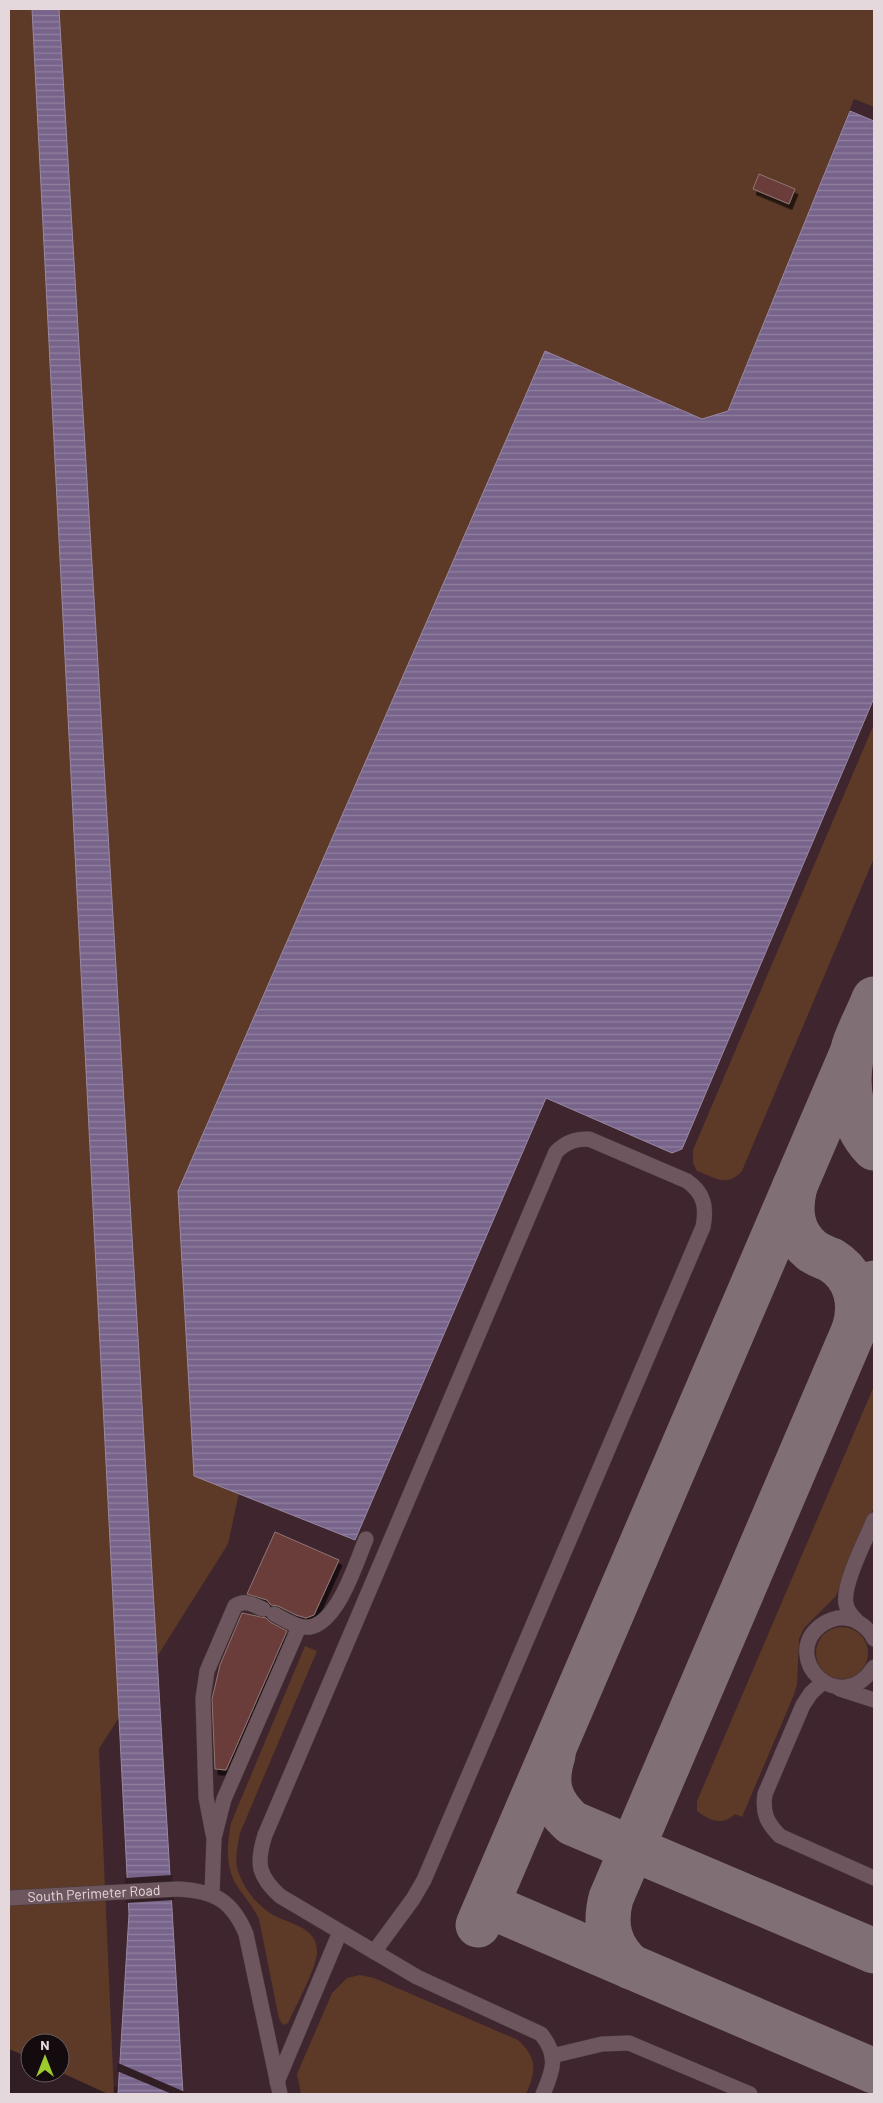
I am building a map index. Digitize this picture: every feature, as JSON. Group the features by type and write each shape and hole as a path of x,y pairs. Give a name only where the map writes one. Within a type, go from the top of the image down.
{"lane":[{"path":"374,1952 413,1899 424,1880 703,1227 704,1202 701,1194 695,1187 687,1181 589,1139 572,1140 556,1152 260,1849 259,1862 262,1874 269,1886 280,1896 374,1952 431,1984 536,2031 548,2042 552,2056 552,2070 543,2094"},
{"path":"874,1520 846,1587 846,1605 849,1613 865,1627 874,1639"},
{"path":"214,1838 206,1797 203,1710 207,1671 235,1606 241,1602 249,1602 299,1627 309,1628 317,1625 331,1614 366,1539"},
{"path":"865,1627 845,1618 834,1618 824,1623 815,1630 810,1639 807,1651 808,1663 814,1674 828,1685 874,1700"},
{"path":"279,2088 246,1934 234,1912 227,1904 212,1894 214,1838 224,1799 299,1627"},
{"path":"874,1667 868,1677 858,1684 846,1688 828,1685 811,1693 803,1704 765,1794 763,1806 770,1827 780,1836 874,1878"},
{"name":"South Perimeter Road","path":"9,1898 178,1889 212,1894"},
{"path":"279,2088 340,1932"},
{"path":"552,2056 602,2044 629,2044 643,2048 750,2094"}],"shaded area":[{"path":"9,9 874,9 874,2094 132,2094 70,2067 70,2033 30,2033"},
{"path":"9,9 874,9 874,107 854,99 729,411 702,419 545,351 194,1475 239,1493 228,1544 99,1749 114,2094 108,2094 70,2077 70,2033 20,2033 20,2054 9,2049"},
{"path":"32,9 59,9 183,2094 118,2094 129,1914"},
{"path":"850,111 874,121 874,698 682,1149 672,1153 546,1098 355,1540 194,1476 178,1191 545,351 702,419 728,411"},
{"path":"874,724 874,858 742,1171 731,1179 716,1179 697,1171 693,1163 693,1150"},
{"path":"874,1386 874,1507 836,1596 804,1628 799,1639 797,1685 742,1817 735,1814 726,1820 712,1820 697,1811 697,1801"},
{"path":"842,1627 856,1631 864,1639 868,1653 864,1667 856,1675 842,1679 828,1675 820,1667 816,1653 820,1639 828,1631"},
{"path":"305,1646 317,1651 240,1833 236,1857 240,1877 255,1900 270,1913 307,1931 316,1943 316,1959 309,1978 288,2023 283,2025 279,2019 259,1919 233,1879 230,1871 228,1847 231,1823"},
{"path":"360,1975 374,1978 518,2040 532,2059 532,2079 526,2094 301,2094 297,2074 332,1993 347,1978"}],"pier":[{"path":"172,1875 174,1900 126,1903 125,1878"},
{"path":"118,2063 186,2094 172,2094 117,2071"}],"building":[{"path":"759,174 795,189 789,204 753,189"},
{"path":"275,1532 339,1560 314,1615 306,1618 296,1615 278,1606 271,1605 267,1600 247,1594"},
{"path":"242,1613 266,1618 287,1631 226,1770 215,1769 212,1699 220,1665"}],"taxiway":[{"path":"874,999 858,1034 849,1073 849,1087 854,1113 859,1126 874,1148"},
{"path":"478,1925 855,1046"},
{"path":"795,1186 792,1212 793,1221 799,1236 813,1252 831,1260 840,1267 852,1282 857,1301 854,1330"},
{"path":"631,1967 618,1952 610,1936 608,1918 611,1898 874,1283"},
{"path":"553,1755 549,1775 550,1792 558,1808 572,1823 874,1951"},
{"path":"487,1905 874,2071"}]}
